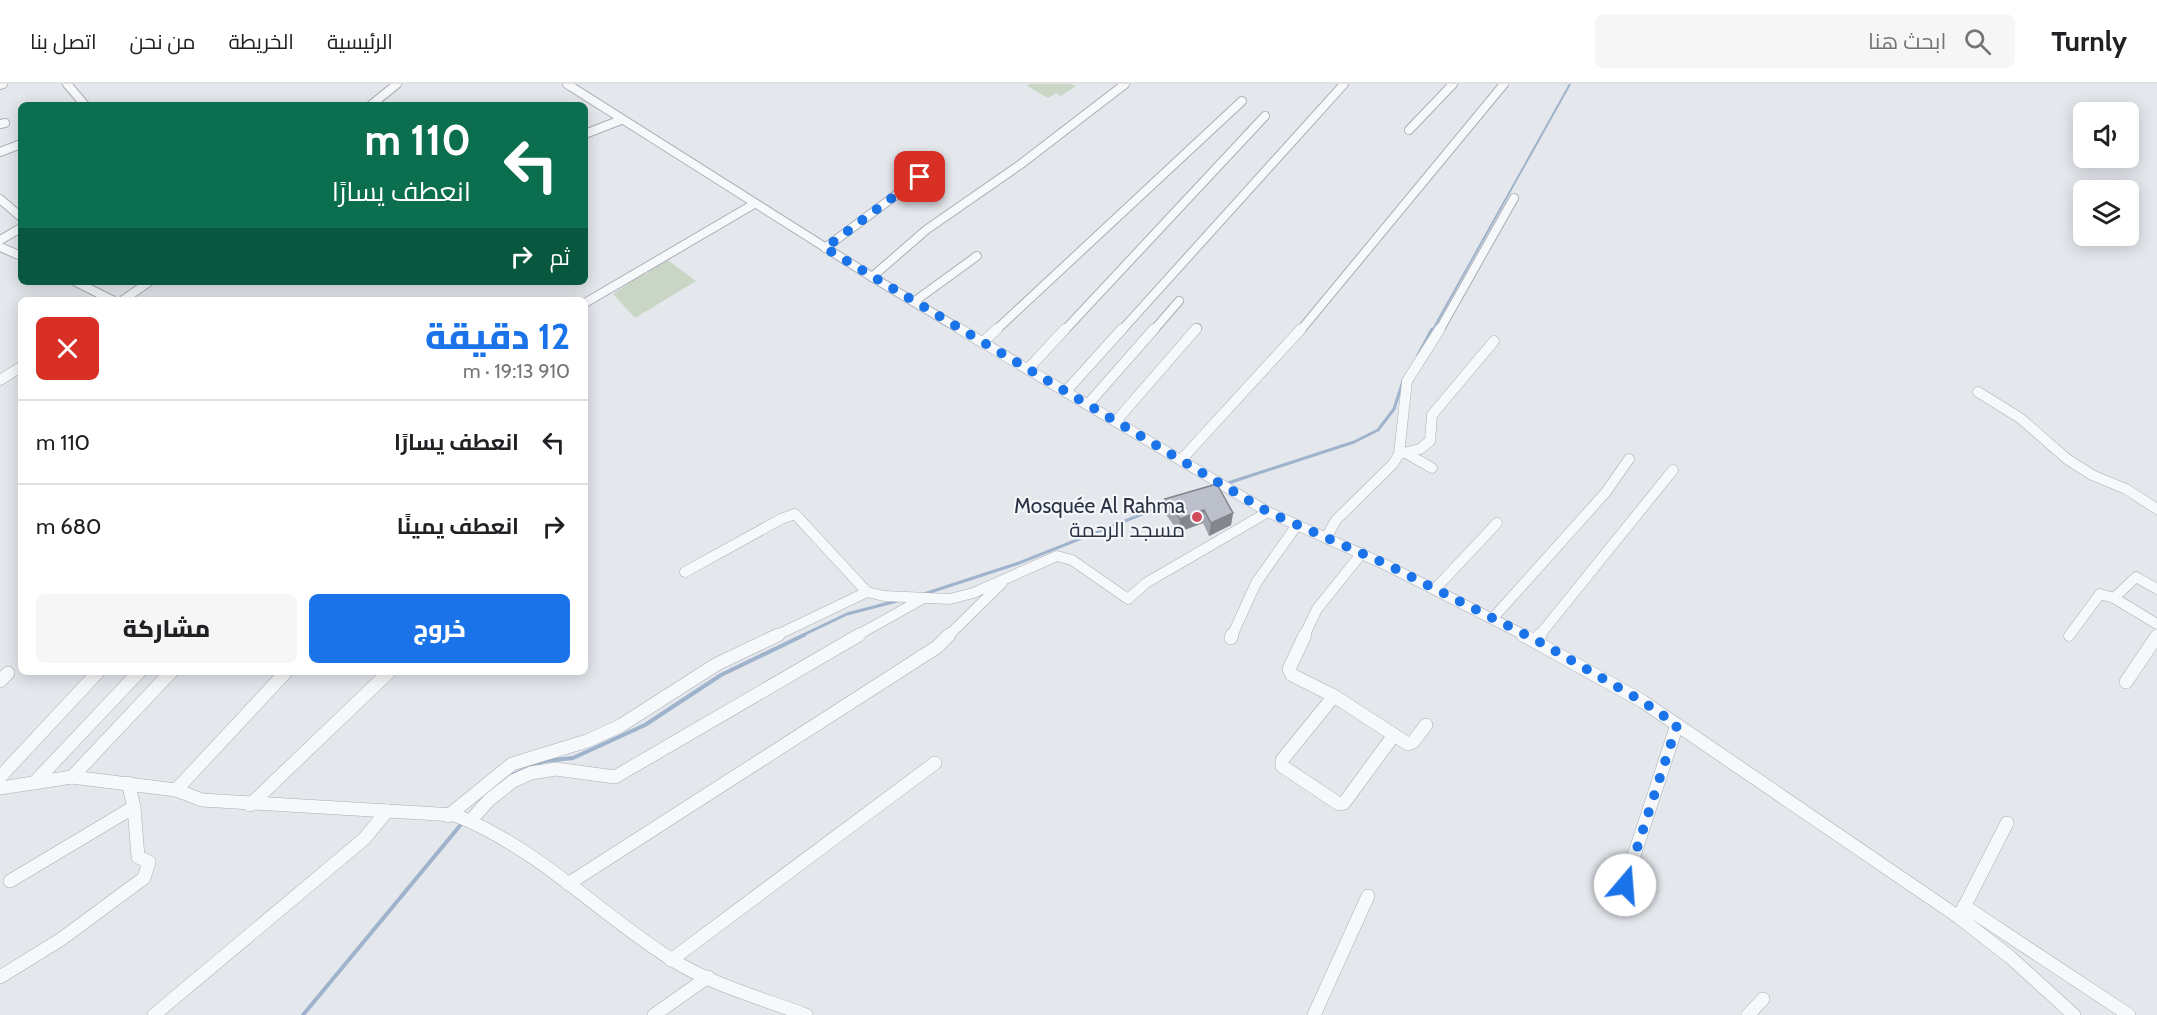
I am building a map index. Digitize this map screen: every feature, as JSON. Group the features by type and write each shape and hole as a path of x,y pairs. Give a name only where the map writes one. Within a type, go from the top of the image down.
{"street":[{"path":"67,84 82,102"},
{"path":"374,102 397,84"},
{"path":"567,84 872,277 1089,403 1268,512 1362,554 1493,618 1642,701 1962,912 2129,1015"},
{"path":"872,277 892,257 953,210 986,189 1125,84"},
{"path":"1067,390 1344,84"},
{"path":"1409,130 1453,84"},
{"path":"1181,460 1244,390 1260,378 1274,362 1504,84"},
{"path":"983,342 1242,101"},
{"path":"1029,368 1265,116"},
{"path":"588,133 621,120"},
{"path":"0,152 18,145"},
{"path":"825,248 939,163"},
{"path":"1326,538 1336,520 1377,481 1402,453 1407,381 1441,328 1514,198"},
{"path":"0,200 18,214"},
{"path":"588,301 754,204"},
{"path":"0,240 18,230"},
{"path":"0,247 18,255"},
{"path":"915,301 977,256"},
{"path":"82,285 106,297"},
{"path":"127,297 145,285"},
{"path":"1089,403 1179,301"},
{"path":"1117,420 1197,328"},
{"path":"1402,453 1420,449 1430,441 1432,416 1494,341"},
{"path":"0,380 18,369"},
{"path":"1978,392 2020,418 2084,470 2126,489 2157,509"},
{"path":"1402,453 1432,468"},
{"path":"1493,618 1606,492 1629,459"},
{"path":"1536,640 1673,470"},
{"path":"460,818 512,764 587,741 620,726 717,664 867,592 950,599 1007,579 1048,559 1064,557 1128,599 1146,583 1268,512"},
{"path":"685,572 781,519 795,514 867,592"},
{"path":"1435,589 1497,523"},
{"path":"1231,638 1256,583 1297,525"},
{"path":"1362,554 1317,609 1288,669 1292,675 1334,696 1408,744 1413,742 1426,725"},
{"path":"2114,598 2136,577 2157,590"},
{"path":"568,884 937,647 1007,579"},
{"path":"2069,636 2100,594 2114,598 2157,624"},
{"path":"460,818 489,800 513,781 531,772 556,769 615,777 728,709 924,598"},
{"path":"2126,682 2157,636"},
{"path":"1,786 95,675"},
{"path":"34,784 136,675"},
{"path":"72,777 168,675"},
{"path":"176,790 283,675"},
{"path":"250,805 386,675"},
{"path":"1334,696 1282,760 1282,766 1339,804 1344,803 1394,735"},
{"path":"1617,907 1677,725"},
{"path":"671,960 935,763"},
{"path":"1,786 34,784 72,777 176,790 202,800 460,818 541,861 568,884 671,960 806,1015"},
{"path":"0,977 60,940 144,878 149,862 138,856 134,807 128,783"},
{"path":"10,880 134,807"},
{"path":"154,1015 238,947 364,839 387,812"},
{"path":"1962,912 2007,823"},
{"path":"1314,1015 1368,896"},
{"path":"1962,912 2074,1015"},
{"path":"654,1015 708,977"},
{"path":"1748,1015 1763,999"}],"green space":[{"path":"1030,84 1076,86 1061,96 1056,93 1048,98 1027,86"},
{"path":"666,259 696,281 635,318 613,294 639,276 649,273 648,270"}],"building":[{"path":"1217,484 1233,513 1211,523 1204,510 1180,519 1165,499"}],"waterway":[{"path":"1432,331 1570,84"},
{"path":"1418,355 1432,329"},
{"path":"1225,484 1354,442 1378,430 1394,409 1403,381"},
{"path":"924,594 1016,564 1168,504"},
{"path":"801,636 847,614 897,601"},
{"path":"510,776 544,761 573,758 645,725 721,675 804,635"},
{"path":"303,1015 463,822"}],"place":[{"name":"Mosquée Al Rahma مسجد الرحمة","path":"1197,517"}],"route":[{"path":"920,177 825,248 1067,390 1268,512 1386,564 1536,640 1642,701 1677,725 1625,885"}]}
